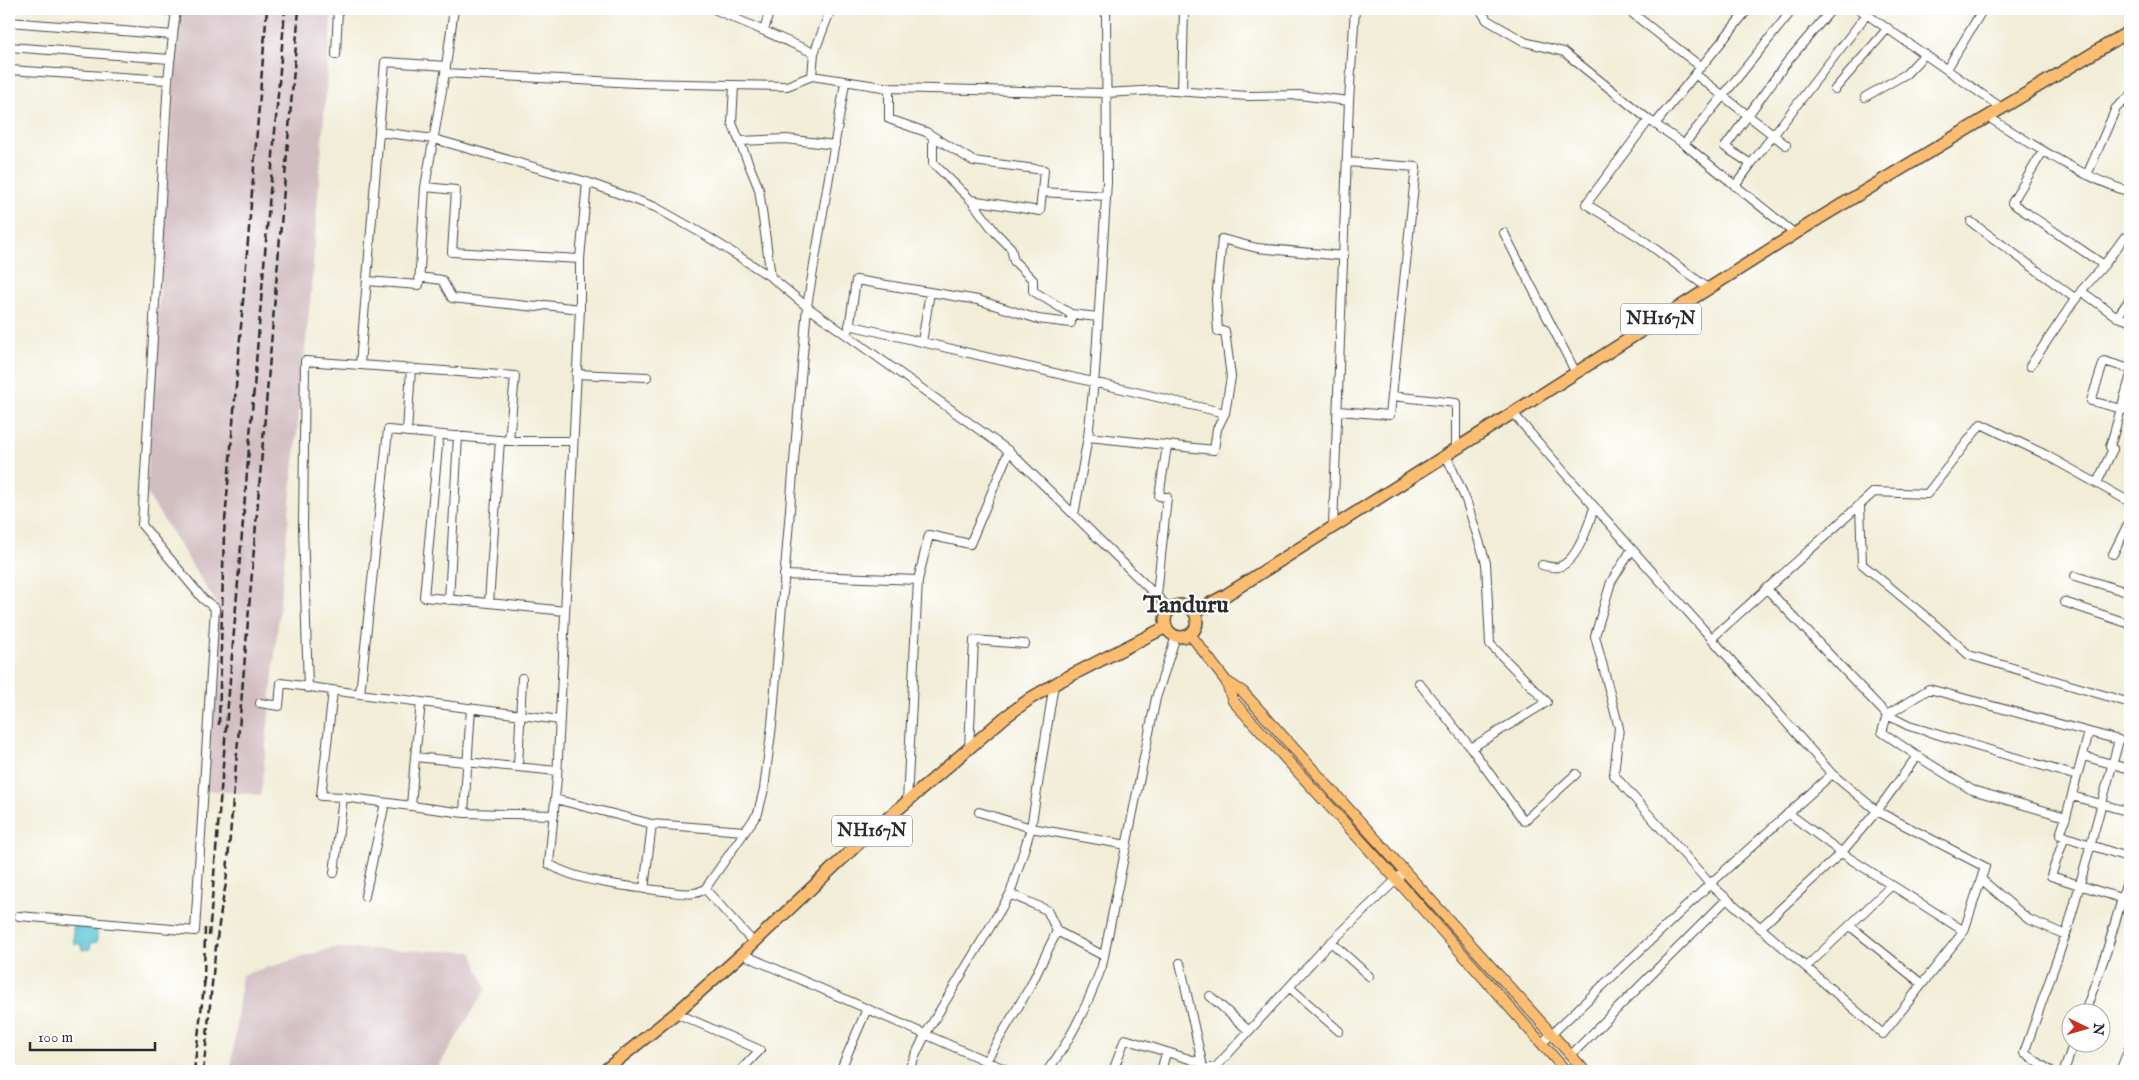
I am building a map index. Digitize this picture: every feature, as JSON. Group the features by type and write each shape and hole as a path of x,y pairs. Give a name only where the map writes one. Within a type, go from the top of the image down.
{"highway":[{"name":"NH167N","path":"1194,612 1226,595 1795,234 2130,32"},
{"path":"1181,604 1191,608 1197,620 1196,626 1190,634 1181,637 1171,634 1164,620 1170,608 1181,604"},
{"name":"NH167N","path":"604,1071 676,1013 754,943 858,843 1011,713 1054,684 1166,627"}],"main road":[{"path":"1190,634 1226,681 1242,692 1585,1071"},
{"path":"1226,681 1233,701 1396,879 1566,1071"}],"street":[{"path":"20,916 195,931 215,608 202,599 142,525 168,80 176,10 147,9"},
{"path":"336,55 338,9"},
{"path":"367,281 419,285 425,187 446,69 454,9"},
{"path":"714,9 814,53"},
{"path":"764,31 770,9"},
{"path":"812,76 814,53 831,9"},
{"path":"1074,515 1088,438 1094,382 1106,196 1106,9"},
{"path":"1182,92 1184,9"},
{"path":"1333,527 1349,101 1355,9"},
{"path":"1480,9 1487,20 1525,42 1564,52 1684,144 1795,234"},
{"path":"1561,9 1577,9"},
{"path":"1627,9 1701,67"},
{"path":"1733,9 1742,16"},
{"path":"1709,289 1640,237 1586,204 1652,121 1695,74 1748,9"},
{"path":"1684,144 1793,9"},
{"path":"1752,164 1725,147 1787,62 1832,9"},
{"path":"1859,9 2002,108"},
{"path":"1947,70 1983,9"},
{"path":"2128,9 2130,23"},
{"path":"1735,186 1867,14"},
{"path":"9,22 173,35"},
{"path":"1835,89 1888,28"},
{"path":"9,47 170,59"},
{"path":"1865,97 1906,74 1925,54"},
{"path":"360,365 367,281 384,133 385,62 446,69 636,83 787,86 812,76 845,83 889,88 1105,93 1159,90 1248,96 1299,95 1349,101"},
{"path":"9,70 168,80"},
{"path":"1695,74 1786,145"},
{"path":"587,182 580,259 580,309 558,771 549,864 576,876 644,889 681,894 697,893 705,889 758,813 764,789 772,725 807,306 845,83"},
{"path":"734,85 732,123 760,189 771,277"},
{"path":"889,88 889,119 926,132 972,161 1044,170 1040,211 971,200"},
{"path":"2088,175 2116,108 2130,96"},
{"path":"1988,117 2043,151 2088,175 2130,192"},
{"path":"384,133 434,139 587,182 655,207 708,237 771,277 848,336 1009,451 1170,608"},
{"path":"933,137 933,163 971,200 995,232 1011,248 1014,261 1033,280 1033,290 1071,314 1098,317"},
{"path":"740,141 786,139 835,145"},
{"path":"2043,151 2012,203 2104,265"},
{"path":"1338,411 1390,415 1416,167 1347,162"},
{"path":"425,187 456,190 452,252 580,259"},
{"path":"1042,192 1106,196"},
{"path":"1971,222 2076,299"},
{"path":"1504,233 1576,373"},
{"path":"2030,366 2081,291 2124,238"},
{"path":"1088,438 1214,450 1217,429 1225,413 1231,377 1225,331 1218,331 1216,300 1222,239 1257,248 1344,256"},
{"path":"419,277 442,280 452,298 580,309"},
{"path":"848,336 856,280 978,300 1038,319 1071,323 1071,314"},
{"path":"2081,291 2118,317 2130,321"},
{"path":"922,342 930,292"},
{"path":"2118,317 2130,299"},
{"path":"850,325 1225,413"},
{"path":"308,688 303,526 305,361 515,376 509,441"},
{"path":"2130,369 2104,362 2092,402 2130,411"},
{"path":"407,432 411,368"},
{"path":"576,374 647,377"},
{"path":"2097,483 2113,449 2110,447 2130,378"},
{"path":"1392,396 1456,403 1451,452 1486,563 1490,644 1547,702 1471,748"},
{"path":"1514,413 1594,508 1632,549 1712,638 1832,774 1877,811 1985,867 1964,931 1883,1034 1710,884 1614,775 1619,728 1595,636 1611,582 1632,549"},
{"path":"1712,638 1874,492 1927,494 1981,424 2097,483 2130,502"},
{"path":"360,694 388,430 509,441 573,441"},
{"path":"439,435 424,598 565,611"},
{"path":"449,600 458,436"},
{"path":"489,603 500,440"},
{"path":"1156,595 1167,497 1159,496 1167,446"},
{"path":"907,802 918,580 929,535 970,544 1009,451"},
{"path":"1860,504 1862,564 1969,655 2130,703"},
{"path":"1542,565 1558,567 1570,559 1586,534 1594,508"},
{"path":"2113,554 2130,520"},
{"path":"784,576 918,580"},
{"path":"2075,576 2130,593"},
{"path":"1766,588 1887,715 1909,726 2077,776"},
{"path":"2064,602 2130,624"},
{"path":"1048,1071 1071,1036 1087,1005 1104,956 1156,698 1176,636"},
{"path":"968,748 974,640 1025,644"},
{"path":"518,767 522,678"},
{"path":"260,703 279,706 281,683 560,720"},
{"path":"1419,683 1471,748 1524,821 1576,774"},
{"path":"908,1071 926,1035 1010,894 1031,828 1054,684"},
{"path":"2051,1071 2024,1053 2066,934 2119,740 1929,689 1887,715 1882,732 1972,790 2066,817"},
{"path":"333,690 321,796 464,813 554,815"},
{"path":"411,806 421,703"},
{"path":"464,813 471,708"},
{"path":"2089,732 2060,835 2130,858"},
{"path":"1760,928 1842,852 1877,811 1917,756"},
{"path":"2082,756 2130,769"},
{"path":"415,757 558,771"},
{"path":"1542,1043 1710,884 1832,774"},
{"path":"2072,796 2130,812"},
{"path":"334,873 342,797"},
{"path":"556,799 652,824 744,832"},
{"path":"365,896 385,803"},
{"path":"979,812 1031,828 1127,845"},
{"path":"1788,813 1842,852 1964,931"},
{"path":"644,889 652,824"},
{"path":"2065,836 2051,876 2126,900"},
{"path":"1113,1071 1125,1039 1166,1052 1203,1068 1216,1067 1331,942 1405,871"},
{"path":"2089,1002 2126,900 2130,871"},
{"path":"1981,879 2028,920 2066,934"},
{"path":"1806,967 1892,885"},
{"path":"705,889 754,943"},
{"path":"1010,894 1047,910 1057,932 1104,956"},
{"path":"1571,1055 1727,899"},
{"path":"1850,926 1922,984"},
{"path":"986,1061 1031,985 1057,932"},
{"path":"1331,942 1369,976"},
{"path":"742,954 986,1061 998,1069 1009,1071"},
{"path":"1180,963 1203,1068"},
{"path":"1289,987 1339,1031"},
{"path":"1210,996 1249,1031"},
{"path":"840,1071 868,1009"},
{"path":"676,1013 760,1050 740,1071"},
{"path":"2120,1071 2130,1046"},
{"path":"1161,1071 1166,1052"},
{"path":"2064,1071 2071,1052"}],"shaded area":[{"path":"181,9 332,9 311,291 261,795 207,790 217,604 146,492 175,66"},
{"path":"333,948 472,952 486,989 436,1071 231,1071 242,975"}],"water":[{"path":"87,921 86,926 88,927 90,921 91,928 97,926 97,942 91,943 90,949 82,950 81,944 74,944 73,927 78,925 78,922"}],"railway":[{"path":"219,725 224,533 267,9"},
{"path":"209,936 285,9"},
{"path":"203,1071 215,954 226,884 299,9"},
{"path":"204,984 205,927"},
{"path":"194,1071 205,978"}],"district":[{"name":"Tanduru","path":"1186,605"}]}
